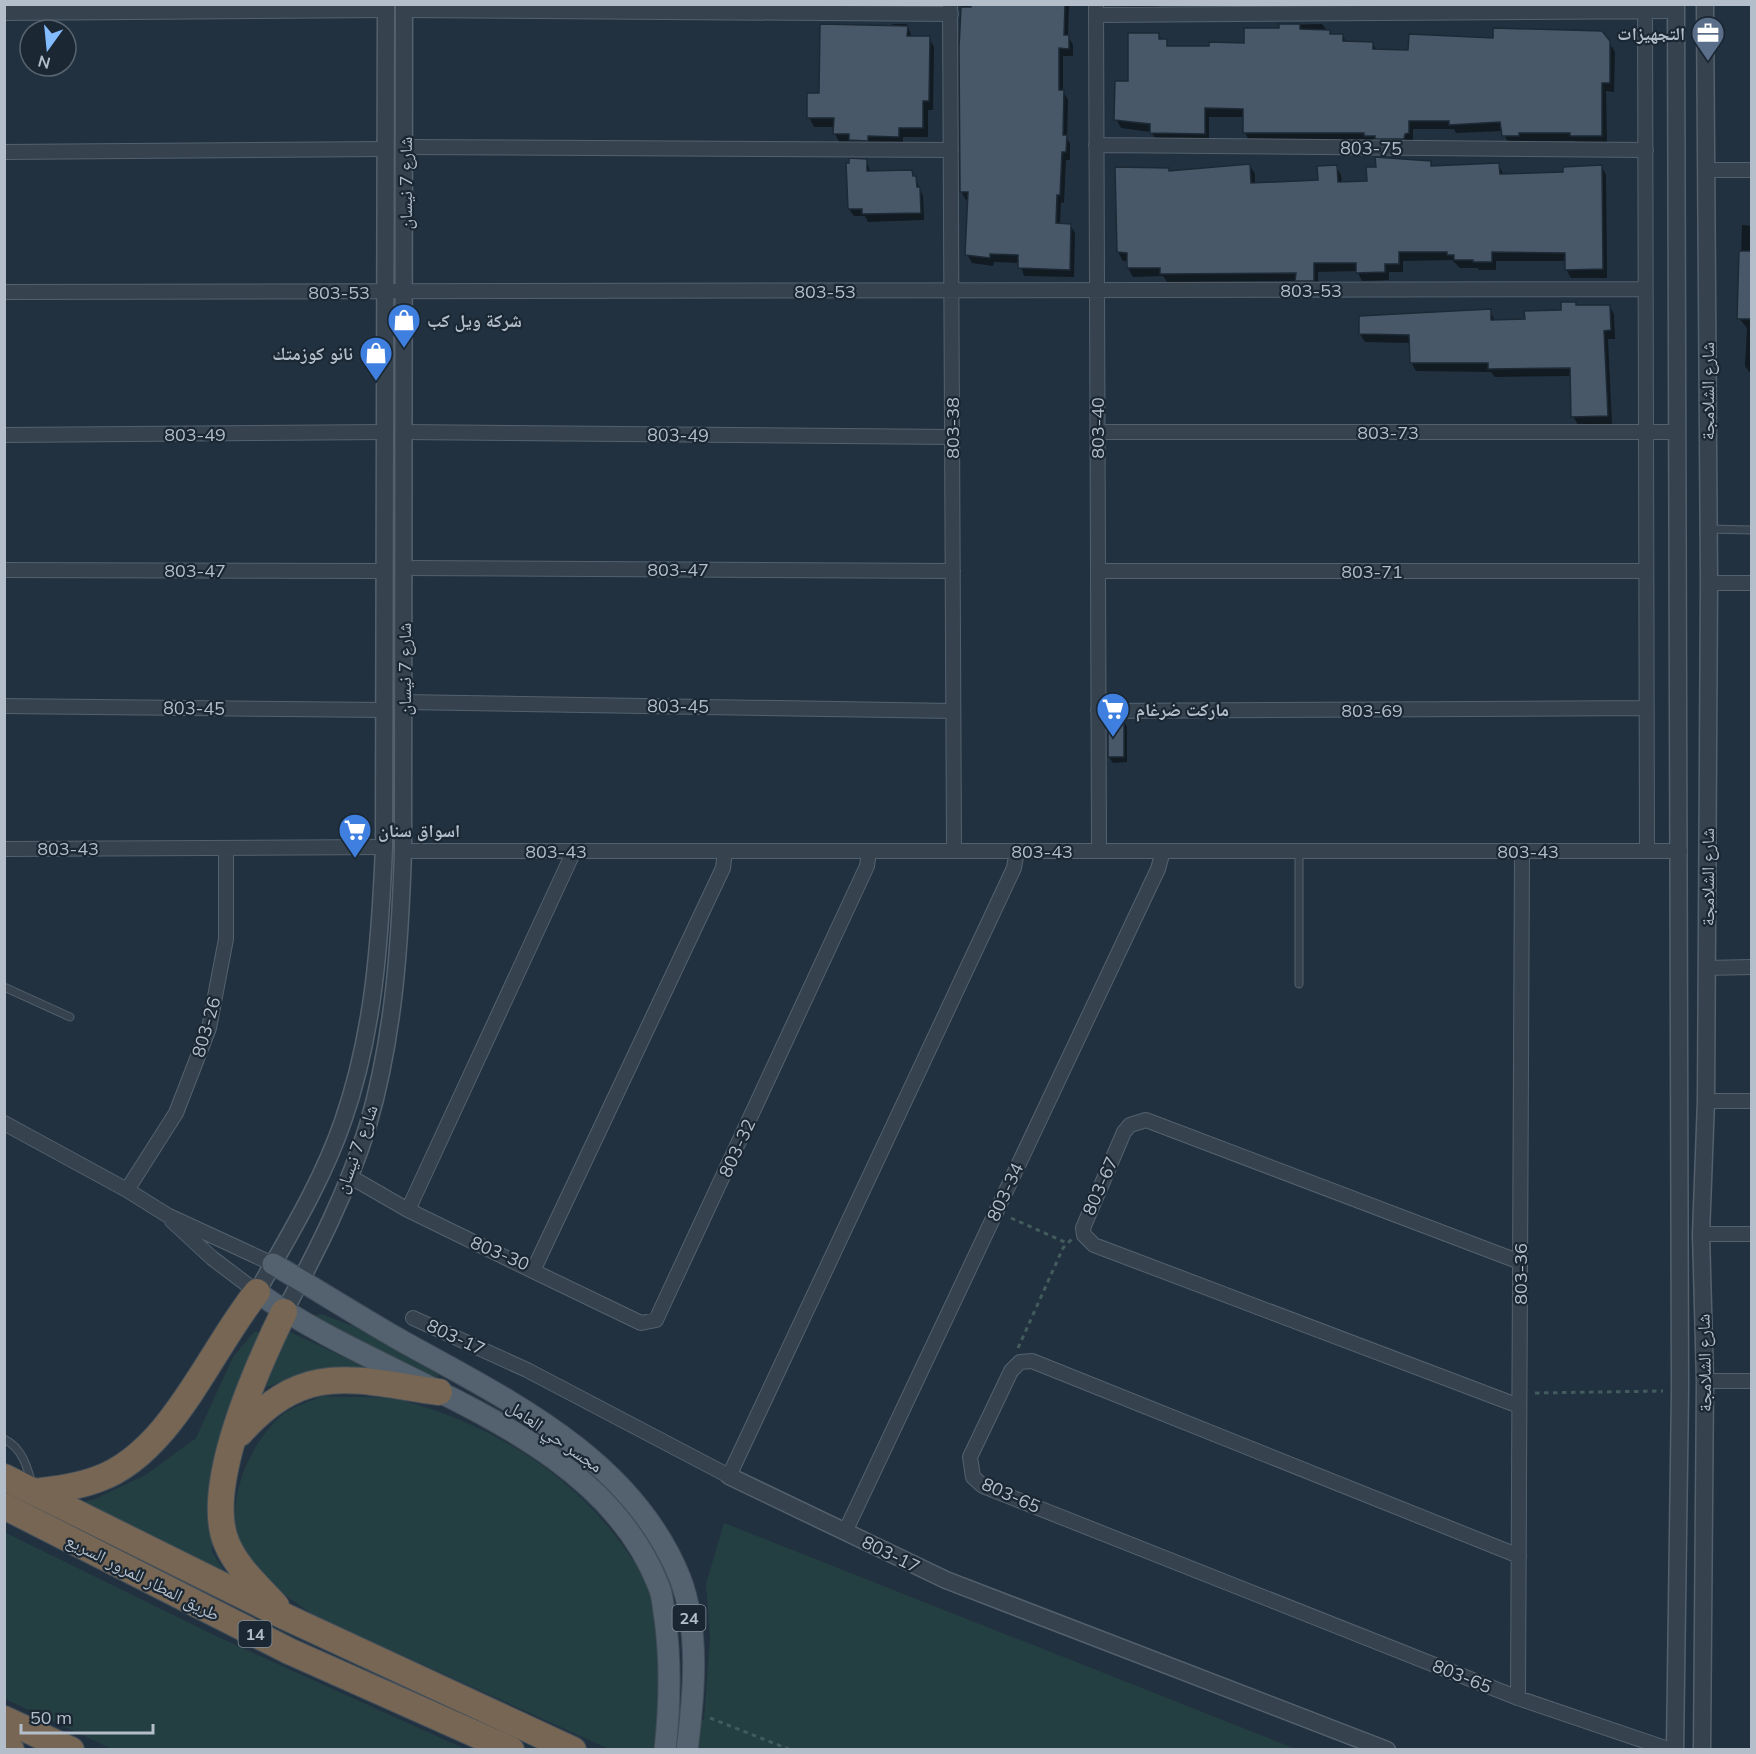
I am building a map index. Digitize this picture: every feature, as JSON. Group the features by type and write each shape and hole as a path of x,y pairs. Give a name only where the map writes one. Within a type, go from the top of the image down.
{"highway":[{"path":"34,1492 72,1487 99,1479 125,1465 149,1444 168,1423 236,1318 257,1292"},
{"path":"284,1312 269,1343 232,1443 220,1512 221,1528 237,1562 286,1617"},
{"path":"232,1443 276,1398 304,1385 328,1380 439,1392"},
{"path":"4,1477 286,1617 573,1749"},
{"name":"طريق المطار للمرور السريع","path":"4,1506 289,1651 511,1749"},
{"path":"4,1719 71,1749"},
{"path":"4,1746 11,1749"}],"main road":[{"name":"مجسر حي العامل","path":"273,1264 533,1418 594,1459 634,1500 661,1539 680,1580 689,1619 693,1658 687,1749"},
{"name":"مجسر حي العامل","path":"257,1292 284,1312 439,1392 557,1460 615,1512 641,1548 660,1589 669,1648 669,1713 665,1749"}],"street":[{"name":"شارع الشلامجة","path":"1702,1749 1705,1381 1701,1234 1706,1101 1709,583 1705,4"},
{"path":"4,13 386,7"},
{"name":"شارع 7 نيسان","path":"257,1292 303,1212 343,1122 363,1050 379,949 384,847 386,7"},
{"path":"404,7 950,9"},
{"name":"شارع 7 نيسان","path":"284,1312 301,1281 349,1176 377,1090 392,1016 400,942 404,702 404,7"},
{"path":"1645,7 1647,851"},
{"name":"شارع الشلامجة","path":"1673,1749 1680,1391 1676,8"},
{"path":"1096,10 1676,8"},
{"name":"803-38","path":"950,9 954,851"},
{"name":"803-40","path":"1096,10 1099,851"},
{"name":"803-75","path":"1096,146 1646,150"},
{"path":"405,147 951,150"},
{"path":"4,152 386,149"},
{"path":"1706,170 1752,170"},
{"name":"803-53","path":"4,292 1646,289"},
{"name":"803-49","path":"4,435 385,432"},
{"name":"803-49","path":"404,432 952,437"},
{"name":"803-73","path":"1097,432 1678,432"},
{"name":"803-47","path":"404,568 953,571"},
{"name":"803-47","path":"4,570 385,571"},
{"name":"803-71","path":"1098,571 1646,571"},
{"path":"1709,583 1752,583"},
{"name":"803-45","path":"404,702 953,711"},
{"name":"803-45","path":"4,706 384,710"},
{"name":"803-69","path":"1098,711 1646,708"},
{"name":"803-43","path":"4,849 384,847"},
{"name":"803-26","path":"127,1190 176,1113 209,1028 226,939 226,848"},
{"name":"803-43","path":"403,851 1680,851"},
{"path":"408,1210 574,851"},
{"name":"803-30","path":"349,1176 408,1210 533,1271 723,868 725,851"},
{"name":"803-32","path":"533,1271 641,1323 656,1320 867,866 869,851"},
{"path":"729,1476 1014,868 1017,851"},
{"name":"803-34","path":"845,1532 1158,869 1163,851"},
{"name":"803-36","path":"1518,1698 1522,851"},
{"path":"1706,968 1752,967"},
{"path":"1706,1101 1752,1101"},
{"name":"803-67","path":"1519,1399 1094,1245 1084,1235 1084,1221 1124,1132 1130,1125 1146,1120 1520,1262"},
{"path":"4,1123 127,1190 167,1215 273,1264"},
{"path":"167,1215 212,1258 257,1292"},
{"path":"1701,1234 1752,1234"},
{"name":"803-17","path":"413,1318 527,1370 729,1476 946,1580 1387,1749"},
{"path":"1020,1362 1032,1361 1519,1556"},
{"name":"803-65","path":"1020,1362 1011,1371 970,1457 970,1471 978,1482 1518,1698 1673,1749"},
{"path":"1705,1381 1752,1381"}],"lane":[{"path":"1708,529 1752,530"},
{"path":"1299,851 1299,984"},
{"path":"4,987 70,1017"},
{"path":"4,1439 14,1444 26,1464 34,1492"}],"path":[{"path":"996,1212 1067,1243"},
{"path":"1020,1362 1020,1341 1067,1243 1084,1235"},
{"path":"1519,1399 1680,1391"},
{"path":"707,1724 708,1717 791,1749"}],"green space":[{"path":"322,1314 355,1327 439,1375 436,1380 313,1316"},
{"path":"288,1331 367,1368 324,1369 266,1387"},
{"path":"254,1332 263,1332 212,1508 212,1552 225,1572 83,1502 95,1499 147,1474 196,1438 233,1357"},
{"path":"322,1396 394,1399 437,1411 500,1439 530,1457 584,1500 607,1526 648,1584 658,1621 661,1704 704,1720 710,1637 706,1584 724,1523 1296,1749 609,1749 318,1617 280,1591 253,1566 239,1541 235,1522 240,1482 247,1463 268,1429 281,1416 295,1407"},
{"path":"4,1532 216,1636 465,1749 112,1749 5,1699"}],"building":[{"path":"971,4 1065,4 1064,35 1069,35 1069,49 1059,48 1059,90 1064,90 1063,135 1067,135 1066,152 1062,152 1056,223 1071,224 1070,270 1018,268 1018,255 990,254 990,258 965,255 968,192 960,192 959,48 961,7 971,7"},
{"path":"820,24 908,26 907,36 930,36 929,101 923,101 923,128 899,128 899,137 868,136 868,141 849,140 849,134 833,134 834,118 807,118 807,93 819,93"},
{"path":"1279,24 1300,24 1300,29 1330,30 1330,34 1343,34 1343,41 1373,42 1373,49 1408,50 1409,34 1493,38 1493,28 1602,31 1610,41 1610,83 1602,83 1602,136 1570,136 1570,133 1519,133 1519,136 1502,136 1500,122 1449,125 1449,121 1409,121 1409,133 1405,134 1404,139 1375,139 1375,136 1364,136 1364,133 1243,133 1243,109 1205,108 1205,134 1150,133 1150,124 1114,120 1115,81 1128,81 1128,33 1159,33 1159,39 1167,39 1167,46 1209,46 1209,42 1244,43 1244,28 1279,28"},
{"path":"1375,157 1431,161 1431,166 1499,163 1500,174 1563,172 1563,167 1602,165 1603,269 1565,270 1565,253 1492,252 1492,262 1473,262 1473,260 1454,260 1454,255 1447,255 1447,252 1399,252 1399,264 1385,264 1385,272 1356,273 1356,263 1314,263 1314,281 1295,281 1296,273 1160,274 1160,268 1127,268 1127,253 1117,252 1115,167 1169,168 1169,171 1250,164 1251,183 1318,180 1317,166 1337,165 1338,182 1367,181 1366,167 1376,167"},
{"path":"849,158 867,159 867,171 912,170 913,176 916,176 917,187 920,187 921,213 862,214 862,209 848,209 846,163 849,163"},
{"path":"1739,251 1752,251 1752,319 1737,319"},
{"path":"1561,302 1576,302 1576,305 1610,305 1611,330 1604,331 1608,416 1571,417 1570,368 1488,369 1488,363 1410,363 1409,335 1359,334 1359,316 1491,309 1491,320 1525,319 1524,311 1561,310"},
{"name":"ماركت ضرغام","path":"1108,720 1124,720 1124,757 1108,757"}],"place":[{"name":"التجهيزات","path":"1708,62"},
{"name":"شركة ويل كب","path":"404,349"},
{"name":"نانو كوزمتك","path":"376,382"},
{"name":"ماركت ضرغام","path":"1113,738"},
{"name":"اسواق سنان","path":"355,859"}]}
